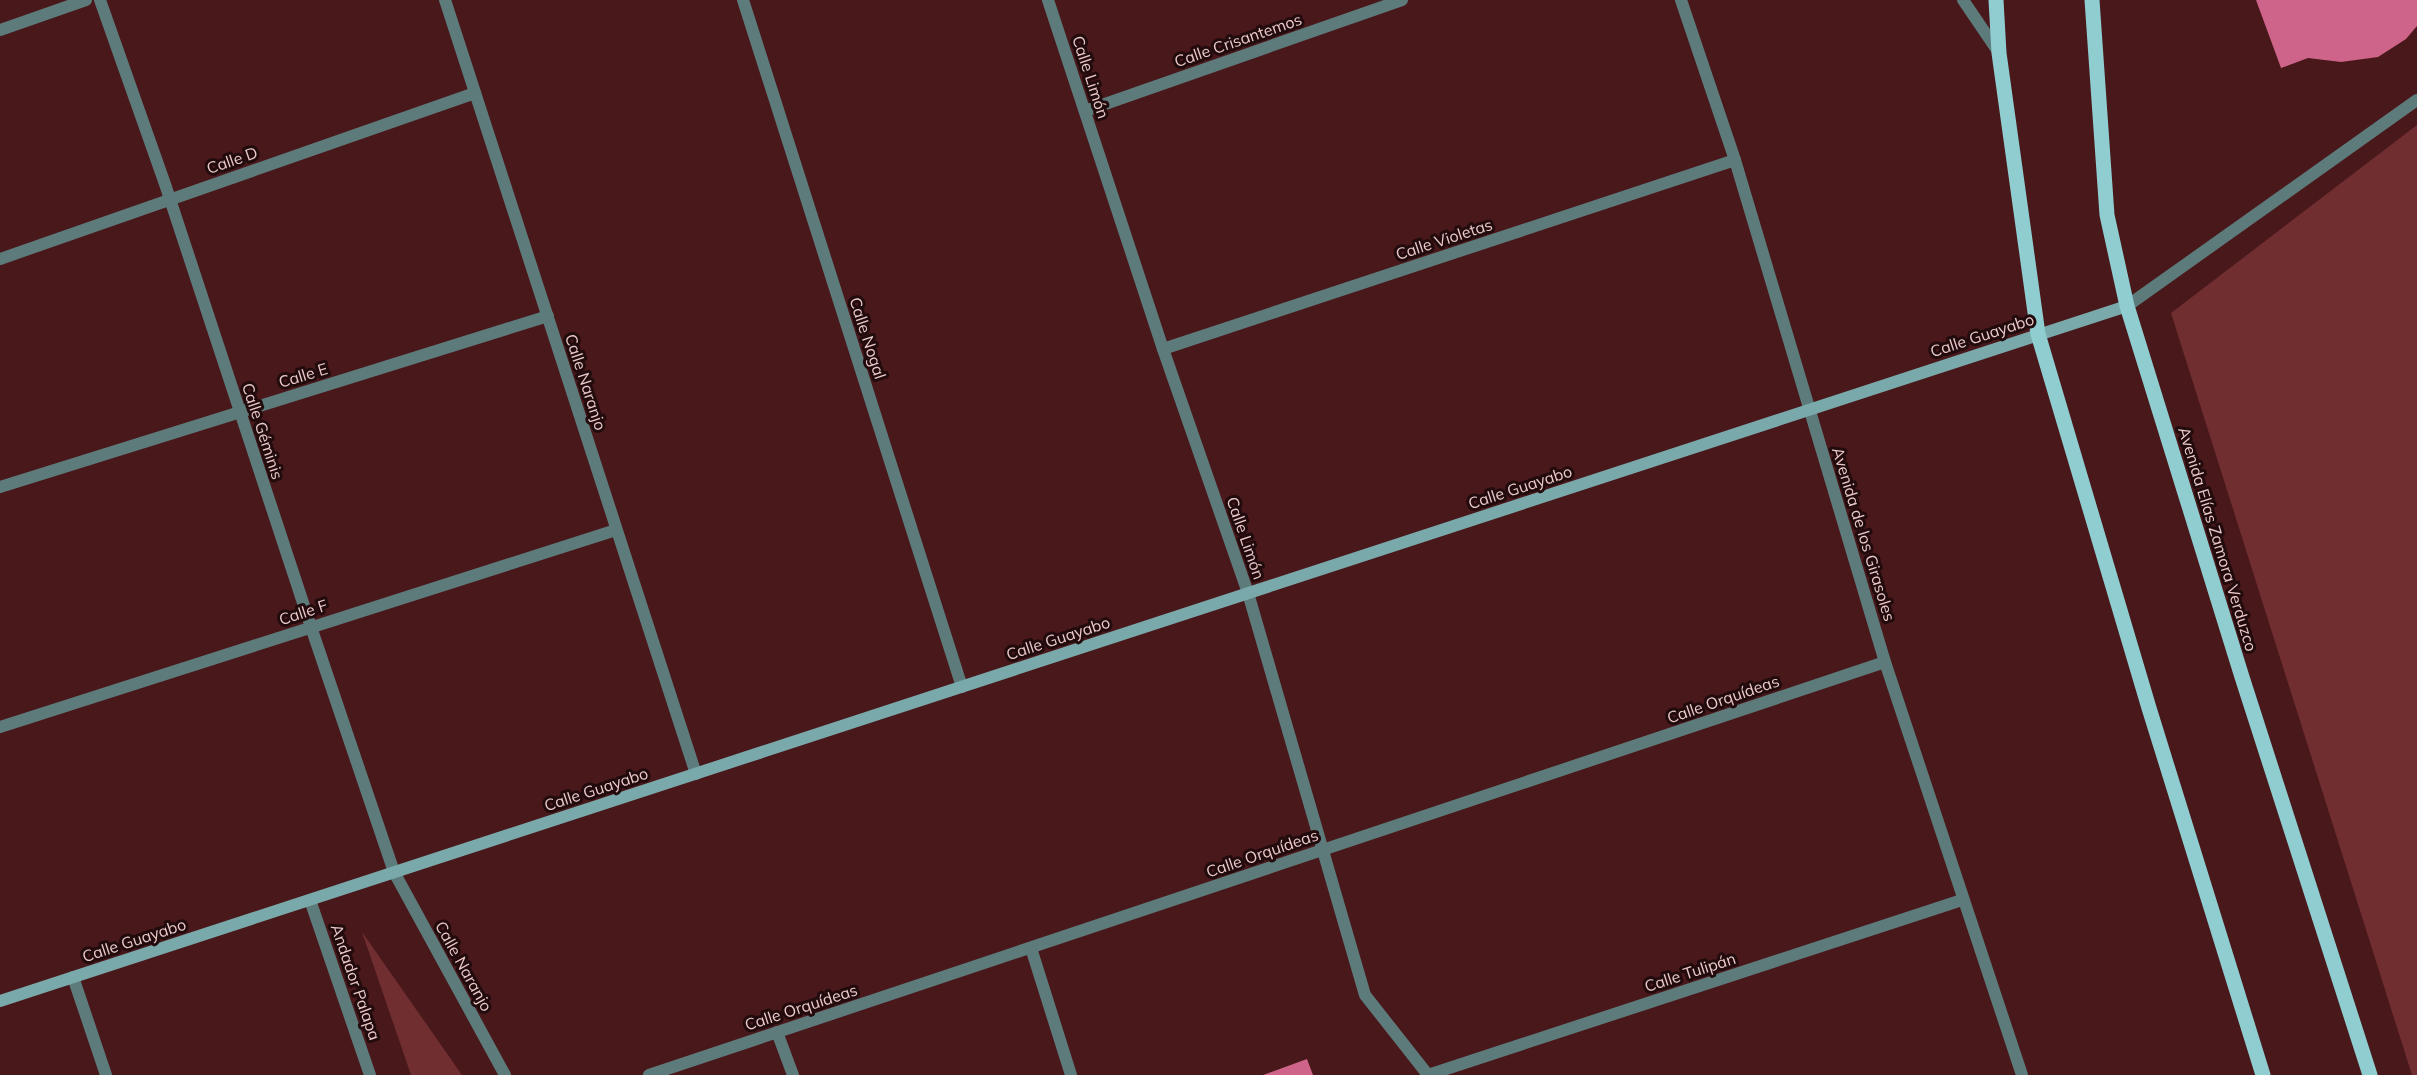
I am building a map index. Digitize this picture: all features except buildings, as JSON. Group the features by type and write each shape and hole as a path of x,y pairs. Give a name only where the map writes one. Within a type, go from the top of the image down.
{"main road":[{"path":"1996,0 1999,53 2038,334 2149,708 2263,1075"},
{"name":"Avenida Elías Zamora Verduzco","path":"2092,0 2107,214 2127,306 2238,665 2370,1075"}],"street":[{"path":"0,30 86,0"},
{"name":"Calle Géminis","path":"100,0 170,200 394,872"},
{"name":"Calle Naranjo","path":"445,0 696,774"},
{"name":"Calle Nogal","path":"743,0 962,687"},
{"name":"Calle Limón","path":"1048,0 1163,349 1248,593 1365,994 1428,1075"},
{"name":"Calle Crisantemos","path":"1084,111 1402,0"},
{"name":"Avenida de los Girasoles","path":"1681,0 1735,160 1885,662 1962,900 2022,1075"},
{"path":"1963,0 1999,53"},
{"name":"Calle D","path":"0,259 476,93"},
{"path":"2127,306 2417,100"},
{"name":"Calle Violetas","path":"1163,349 1735,160"},
{"name":"Calle Guayabo","path":"0,1001 2127,306"},
{"name":"Calle E","path":"0,487 548,316"},
{"name":"Calle F","path":"0,727 616,530"},
{"name":"Calle Orquídeas","path":"649,1075 1885,662"},
{"name":"Calle Naranjo","path":"394,872 505,1075"},
{"name":"Andador Palapa","path":"310,900 370,1075"},
{"name":"Calle Tulipán","path":"1428,1075 1962,900"},
{"path":"1031,948 1071,1075"},
{"path":"73,977 106,1075"},
{"path":"777,1032 793,1075"}],"shaded area":[{"path":"2417,125 2417,1075 2412,1075 2171,313"},
{"path":"362,932 462,1075 411,1075"}]}
